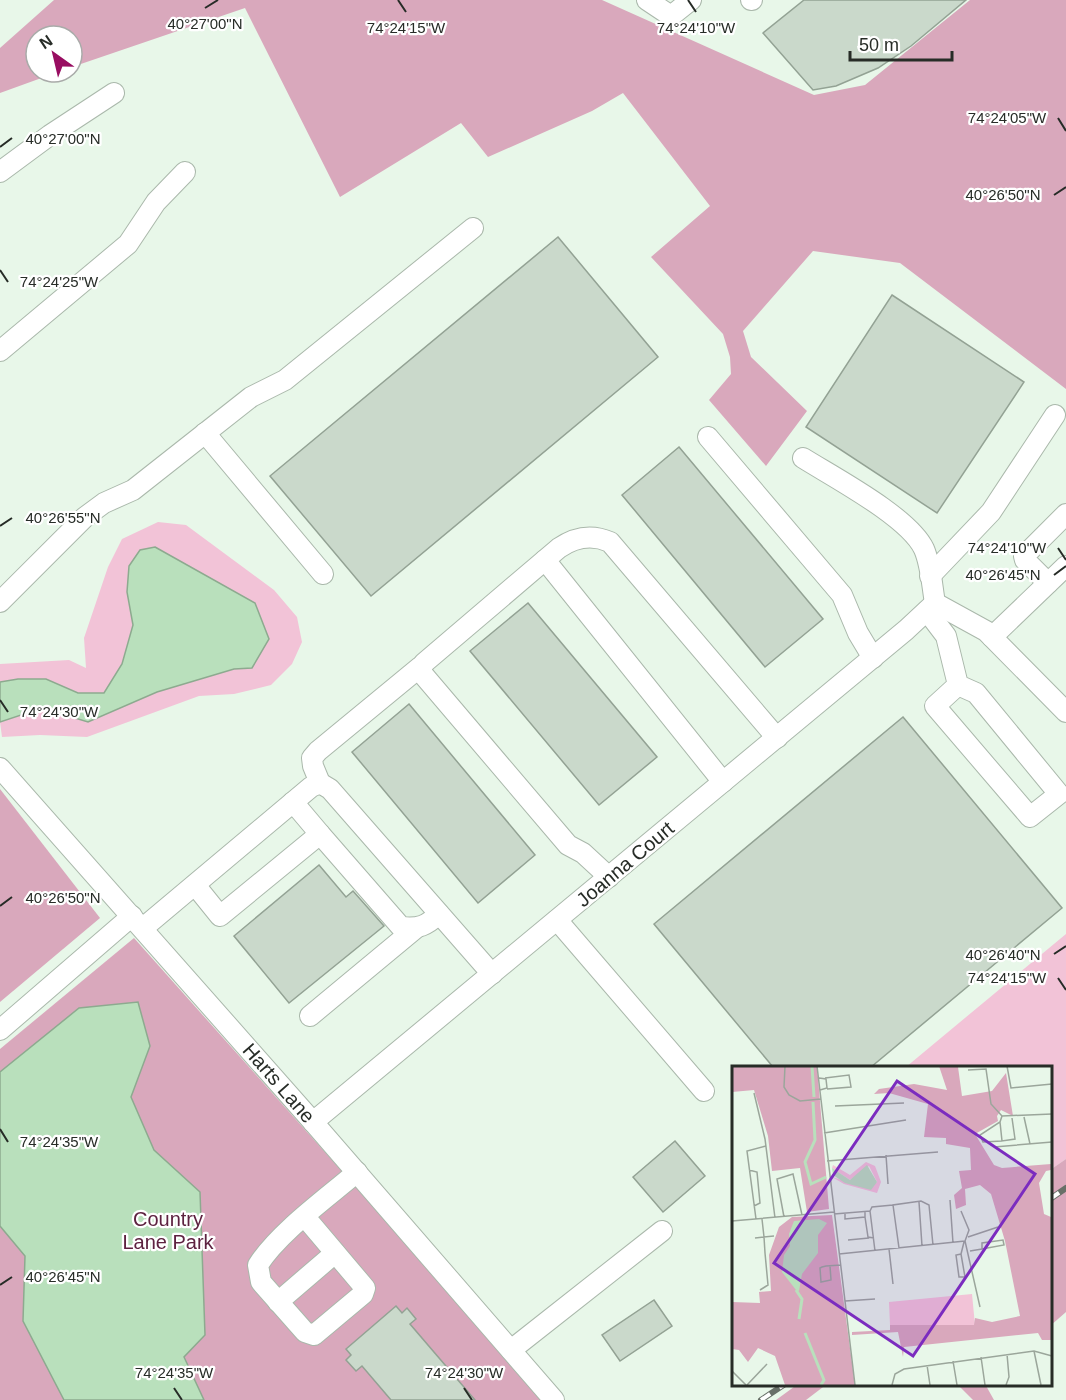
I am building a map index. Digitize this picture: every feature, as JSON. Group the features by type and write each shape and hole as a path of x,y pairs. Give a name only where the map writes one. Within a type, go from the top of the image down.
{"street":[{"path":"647,0 671,16 691,0"},
{"path":"0,172 50,135 114,93"},
{"path":"0,351 128,244 156,202 185,172"},
{"path":"0,602 85,517 104,503 133,490 251,397 285,380 473,228"},
{"path":"930,576 991,512 1055,415"},
{"path":"205,433 323,574"},
{"path":"708,437 842,595 858,633 873,658"},
{"path":"803,458 898,518 920,542 928,560 931,607 946,636 958,684 976,693 1059,794 1030,817 935,706 958,684"},
{"path":"1048,583 1025,560 1024,556 1066,514"},
{"path":"492,974 330,789 320,783 315,774 312,758 545,560 564,545 582,538 595,537 610,542 777,738"},
{"path":"545,560 723,782"},
{"path":"992,637 1066,566"},
{"path":"931,607 986,631 1066,712"},
{"name":"Joanna Court","path":"313,1122 873,658 931,607"},
{"path":"420,668 422,674 568,845 584,853 609,877"},
{"name":"Harts Lane","path":"0,768 138,922 554,1400"},
{"path":"0,1030 138,922 195,885 311,787 320,783"},
{"path":"293,802 401,927 416,928 426,925 439,914"},
{"path":"195,885 220,916 320,834"},
{"path":"557,920 704,1091"},
{"path":"310,1016 416,928"},
{"path":"305,1217 365,1288 363,1294 314,1335 304,1332 261,1282 258,1265 266,1252 305,1217 357,1172"},
{"path":"511,1350 662,1231"},
{"path":"278,1302 335,1252"}],"shaded area":[{"path":"158,522 186,525 274,590 297,617 302,642 292,664 271,685 234,694 199,696 87,737 40,735 2,737 0,722 42,708 88,722 157,692 234,669 255,604 155,547 140,550 127,592 133,625 122,664 104,693 78,693 46,679 18,679 0,682 0,664 69,660 86,668 84,638 108,567 122,539"},
{"path":"155,547 255,603 269,639 252,668 234,669 157,692 88,722 42,708 0,722 0,682 18,679 46,679 78,693 104,693 122,664 133,625 127,592 129,566 140,550"},
{"path":"1066,934 1066,1159 1051,1169 1051,1066 907,1066"},
{"path":"138,1002 150,1046 131,1097 154,1150 200,1192 205,1335 184,1357 204,1400 64,1400 23,1321 25,1256 0,1226 0,1072 79,1008"}],"green space":[{"path":"54,0 602,0 814,95 865,85 970,0 1066,0 1066,389 900,263 813,251 743,331 751,357 807,411 766,466 709,400 731,374 730,357 723,334 651,257 710,206 623,93 592,111 488,157 461,123 340,197 245,8 84,63 84,24 27,24"},
{"path":"24,27 25,84 0,93 0,48"},
{"path":"0,789 100,918 0,1002"},
{"name":"Country Lane Park","path":"134,938 546,1400 0,1400 0,1049"},
{"path":"1066,1159 1066,1312 1051,1325 1051,1169"},
{"path":"797,1385 826,1385 806,1400 776,1400"},
{"path":"958,1385 986,1385 994,1400 973,1400"}],"building":[{"path":"804,0 966,0 911,46 878,68 836,86 813,90 763,33"},
{"path":"558,237 658,357 371,596 270,476"},
{"path":"892,295 1024,382 937,513 806,427"},
{"path":"679,447 823,619 765,667 622,495"},
{"path":"528,603 657,757 599,805 470,651"},
{"path":"409,704 535,855 478,903 352,752"},
{"path":"903,717 1062,908 872,1066 772,1066 654,924"},
{"path":"319,865 346,897 353,891 384,926 289,1003 234,936"},
{"path":"675,1141 705,1176 663,1212 633,1177"},
{"path":"654,1300 672,1326 620,1361 602,1335"},
{"path":"396,1306 402,1313 407,1308 416,1319 410,1324 475,1400 391,1400 362,1366 356,1371 346,1360 351,1355 346,1349"}],"railway":[{"path":"1051,1198 1066,1188"},
{"path":"761,1400 784,1385"}]}
